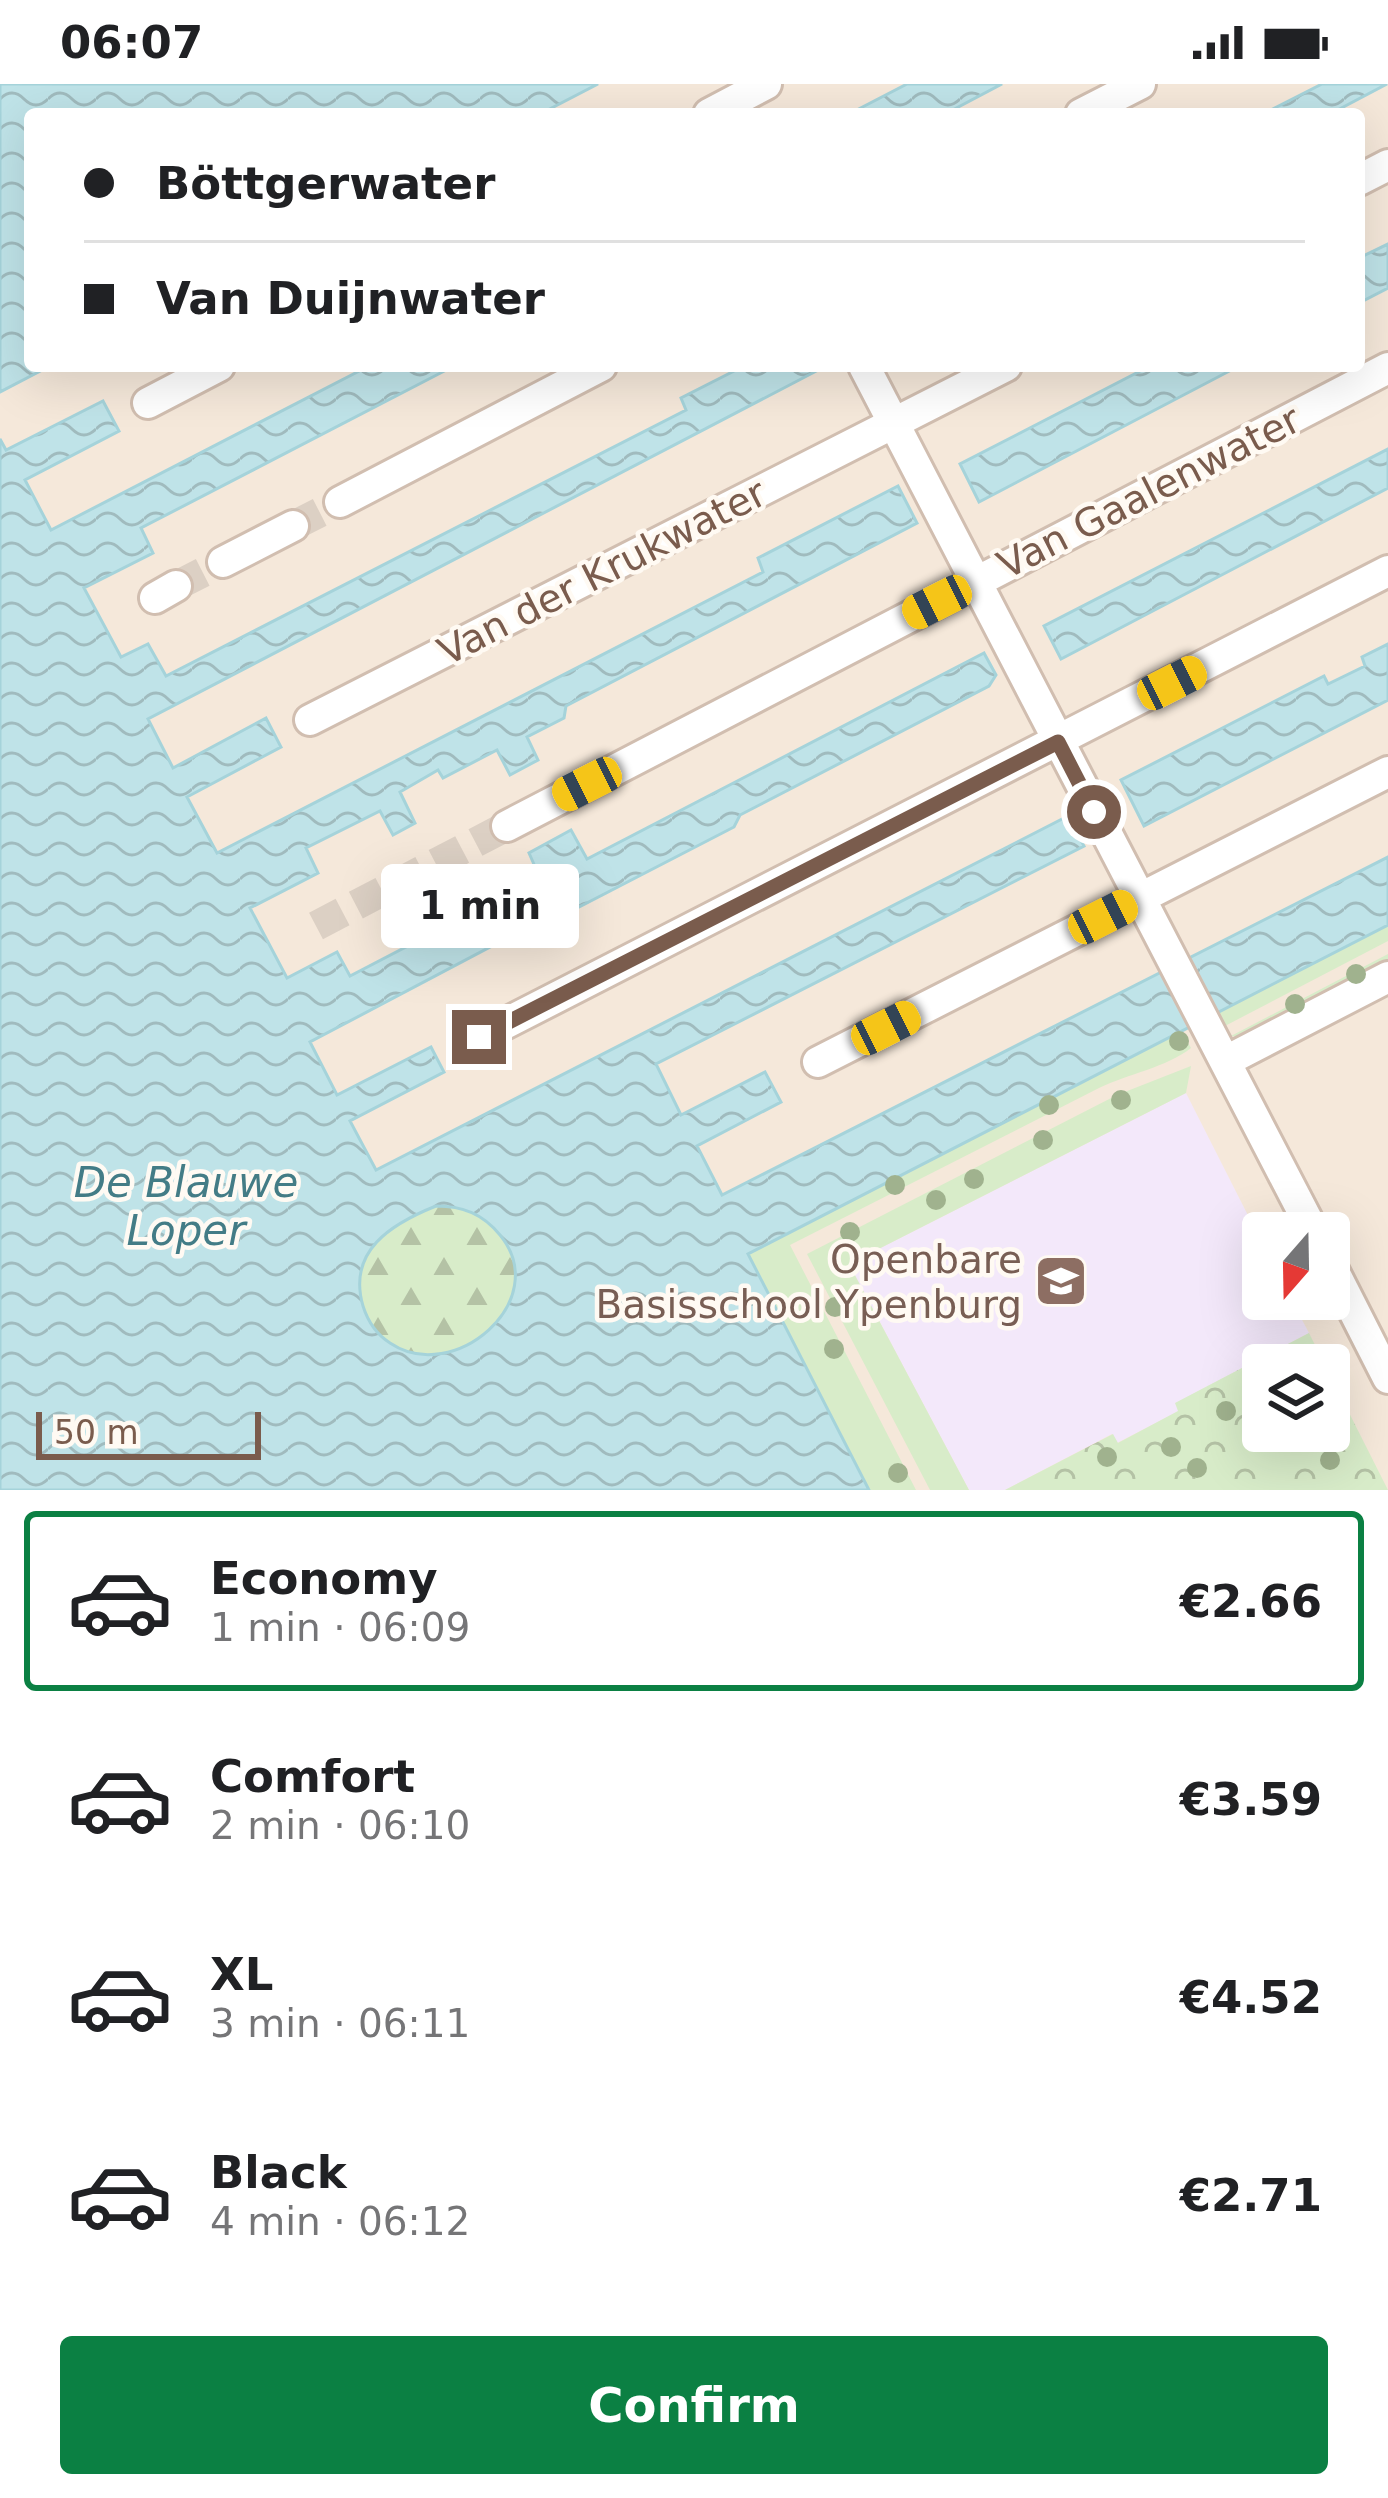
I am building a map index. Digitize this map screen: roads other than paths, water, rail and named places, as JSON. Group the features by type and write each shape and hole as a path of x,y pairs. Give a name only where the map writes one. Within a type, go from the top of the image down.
{"street":[{"path":"723,104 766,84"},
{"path":"1093,108 1139,84"},
{"name":"Van Gaalenwater","path":"507,826 1388,368"},
{"path":"148,403 207,372"},
{"path":"340,502 589,372"},
{"path":"867,372 1303,1212"},
{"name":"Van der Krukwater","path":"310,720 995,372"},
{"path":"223,562 293,526"},
{"path":"479,1037 1388,571"},
{"path":"818,1062 1388,772"},
{"path":"1226,1060 1388,976"},
{"path":"1350,1303 1388,1378"}],"water":[{"path":"0,84 598,84 552,108 24,108 24,372 38,372 0,392"},
{"path":"907,84 1002,84 956,108 861,108"},
{"path":"1322,84 1387,84 1341,108 1275,108"},
{"path":"1388,244 1388,288 1365,300 1365,255"},
{"name":"De Blauwe Loper","path":"357,372 442,372 141,528 153,553 84,588 121,657 148,644 166,676 686,410 681,398 732,372 814,372 148,719 173,768 266,718 281,747 187,797 217,853 763,572 758,558 898,486 917,523 566,706 564,718 527,737 538,760 510,775 497,750 443,778 438,770 400,792 415,823 393,835 380,811 306,848 318,873 250,908 287,978 337,952 350,976 423,938 411,913 454,891 467,916 540,878 529,853 571,830 587,859 984,653 996,675 989,686 740,815 734,827 579,907 566,907 310,1042 337,1095 431,1047 444,1072 350,1121 376,1170 1068,816 1084,846 656,1064 681,1115 765,1072 781,1102 697,1146 722,1195 1388,857 1388,925 748,1254 869,1490 0,1490 0,439 6,450 103,401 119,431 25,480 51,530","holes":["436,1206 464,1210 500,1235 513,1260 514,1286 506,1310 467,1345 441,1354 415,1353 390,1343 370,1322 363,1306 361,1270 367,1255 389,1231 419,1213"]},
{"path":"1138,372 1228,372 979,502 960,464"},
{"path":"1388,449 1388,488 1061,659 1044,626"},
{"path":"1388,644 1388,700 1144,826 1121,780 1324,676 1328,684 1365,666 1362,657"}],"tunnel":[{"path":"293,526 340,502"},
{"path":"176,586 223,562"},
{"path":"316,926 507,826"}],"place":[{"name":"Openbare Basisschool Ypenburg","path":"1061,1281"}]}
